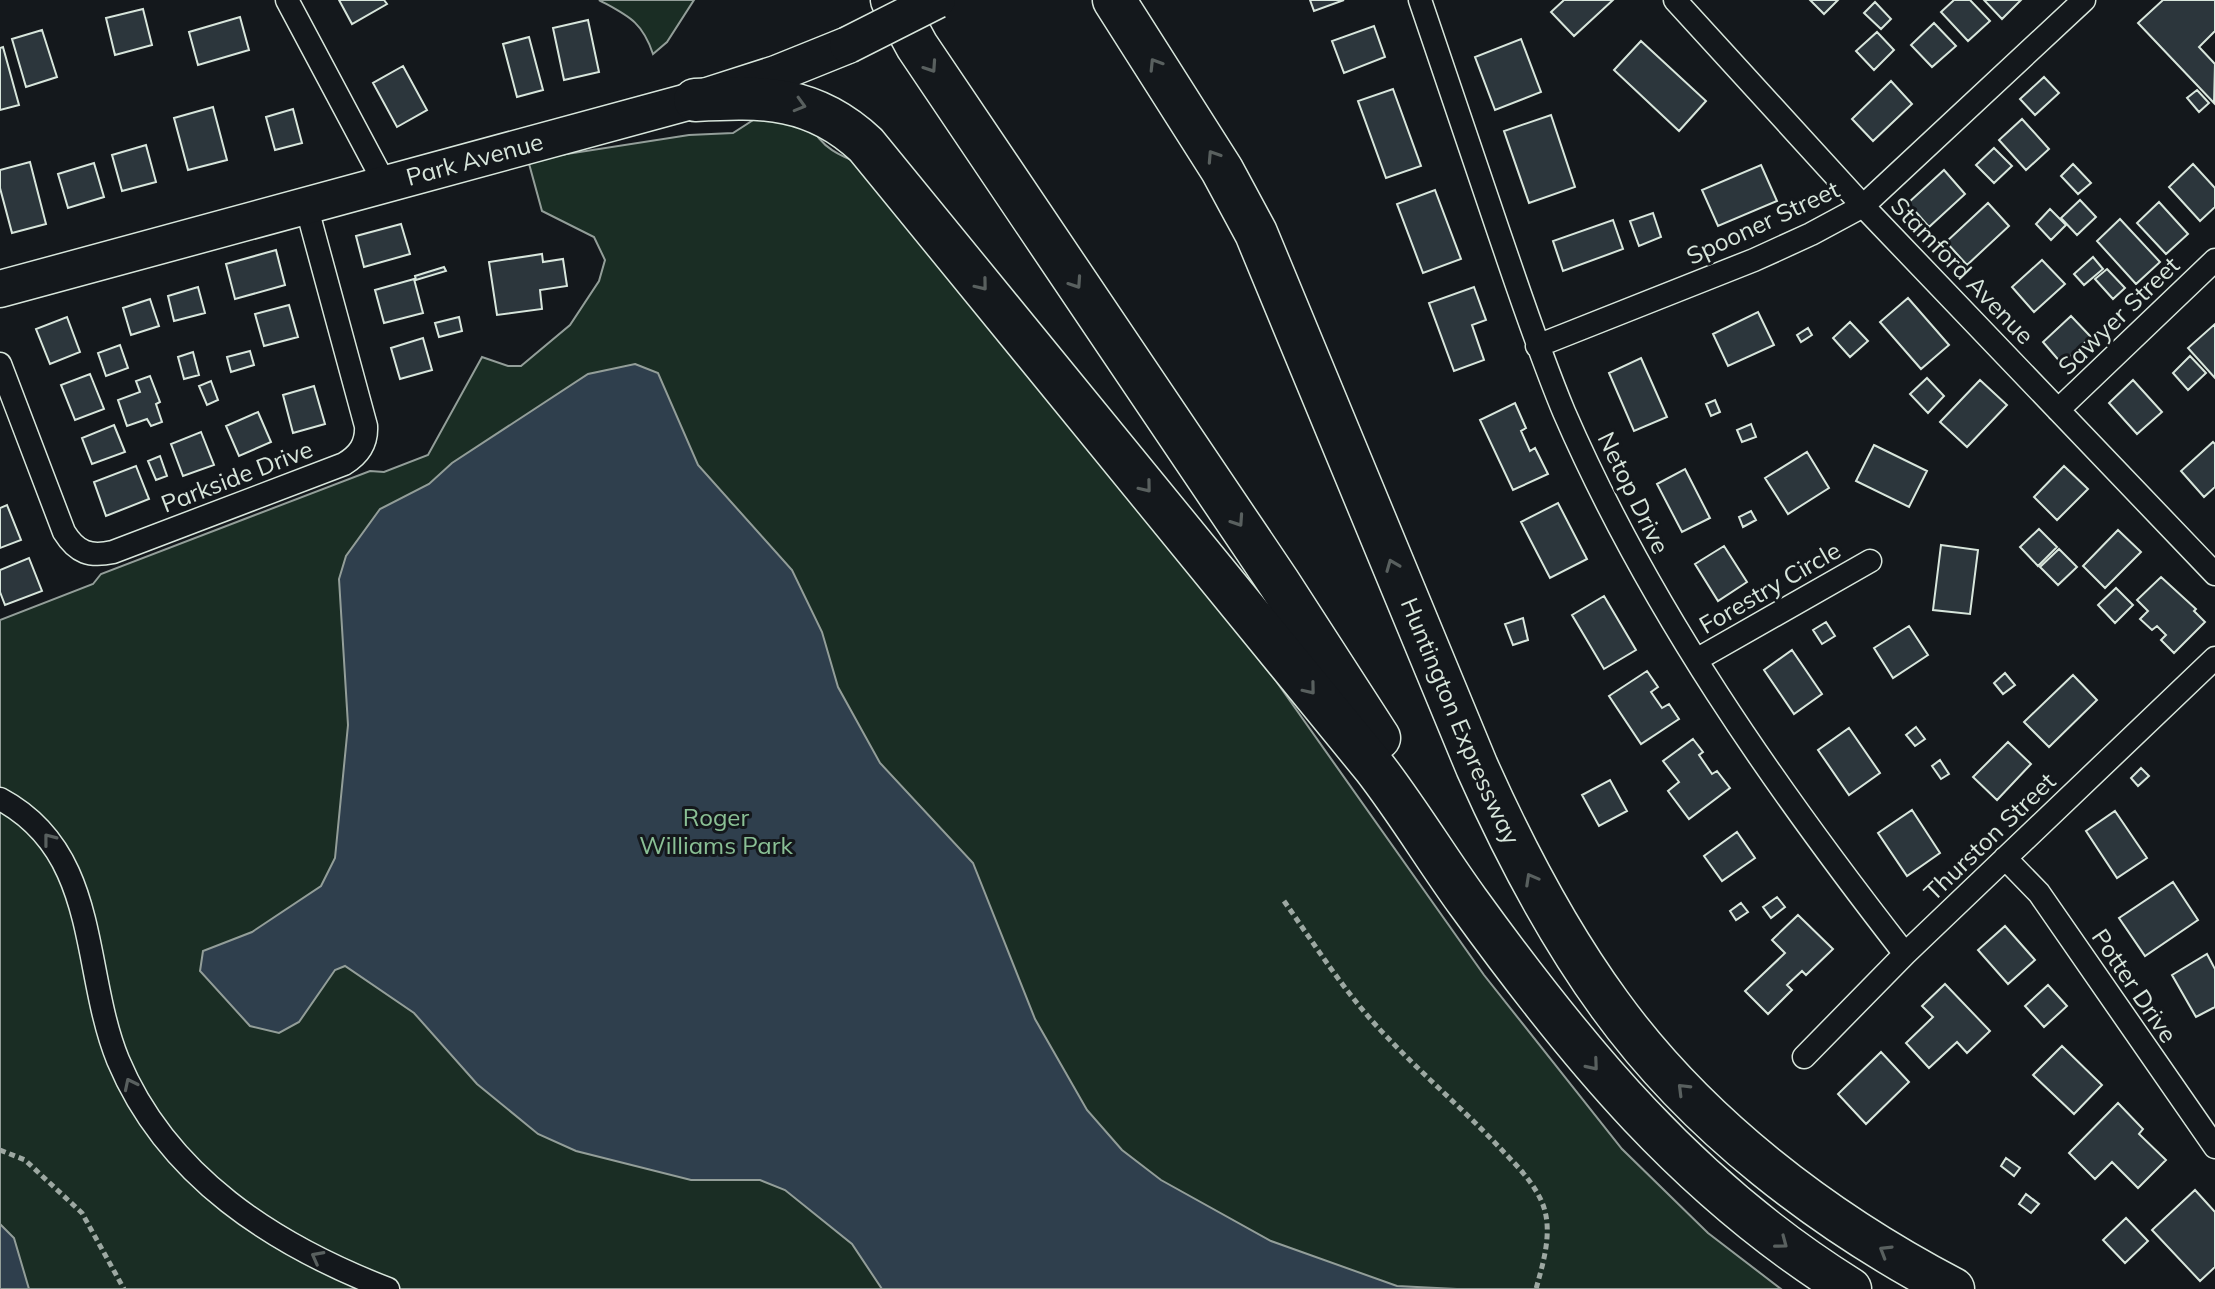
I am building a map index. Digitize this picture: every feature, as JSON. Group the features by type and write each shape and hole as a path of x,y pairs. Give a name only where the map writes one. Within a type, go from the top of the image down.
{"highway":[{"path":"892,0 925,58 1311,631 1477,890 1545,1003"},
{"name":"Huntington Expressway","path":"1122,8 1222,170 1256,233 1477,767 1516,851 1585,969 1641,1044 1773,1172 1885,1252 1953,1289"},
{"path":"695,100 750,97 791,102 824,114 866,145 1374,767 1414,820 1465,898 1605,1079 1679,1157 1781,1243 1850,1289"}],"main road":[{"name":"Park Avenue","path":"0,289 695,100 776,74 848,45 937,0"}],"street":[{"path":"287,0 385,184"},
{"name":"Netop Drive","path":"1420,0 1537,346 1599,487 1636,560 1696,660 1830,857 1905,954"},
{"name":"Stamford Avenue","path":"1675,0 1863,206 2215,574"},
{"name":"Spooner Street","path":"1537,346 1754,260 1863,206 2084,0"},
{"name":"Parkside Drive","path":"0,364 64,532 79,550 90,555 113,552 344,464 363,447 367,437 366,426 306,205"},
{"name":"Sawyer Street","path":"2058,410 2215,260"},
{"name":"Forestry Circle","path":"1696,660 1870,561"},
{"name":"Thurston Street","path":"1804,1057 1905,954 2215,658"},
{"path":"0,799 39,827 51,840 69,872 82,911 100,997 117,1058 144,1111 162,1136 202,1181 246,1216 332,1265 388,1289"},
{"name":"Potter Drive","path":"2005,858 2039,893 2215,1147"}],"path":[{"path":"1284,901 1358,1006 1531,1181 1542,1203 1548,1229 1545,1257 1536,1289"},
{"path":"0,1150 25,1160 82,1213 124,1289"}],"green space":[{"path":"599,0 694,0 667,42 653,54 644,34 633,21"},
{"name":"Roger Williams Park","path":"761,115 810,124 832,150 864,165 1276,681 1484,975 1622,1149 1708,1233 1781,1289 0,1289 0,620 93,584 101,574 370,471 384,472 428,455 482,357 508,366 521,366 570,325 599,281 605,260 594,237 542,211 528,160 689,135 733,133"}],"water":[{"path":"635,364 658,373 698,465 792,570 822,632 838,687 880,763 973,863 1035,1019 1087,1110 1122,1150 1161,1180 1271,1241 1397,1286 1457,1289 882,1289 852,1244 785,1190 760,1180 691,1180 576,1151 538,1134 477,1084 414,1013 345,966 335,970 299,1022 279,1033 250,1026 200,971 203,951 252,932 321,886 335,858 348,725 339,579 346,556 380,509 429,484 452,463 588,374"},
{"path":"0,1224 14,1238 29,1289 0,1289"}],"building":[{"path":"339,0 384,0 387,4 352,24"},
{"path":"1310,0 1344,0 1314,11"},
{"path":"1564,0 1613,0 1574,36 1551,12"},
{"path":"1810,0 1838,0 1824,14"},
{"path":"1954,0 1970,0 1990,21 1968,41 1941,12"},
{"path":"1984,0 2021,0 2002,19"},
{"path":"2163,0 2215,0 2215,31 2199,47 2215,64 2214,103 2138,23"},
{"path":"1875,2 1891,19 1881,29 1864,13"},
{"path":"143,9 152,45 115,55 106,18"},
{"path":"240,17 249,50 198,65 189,32"},
{"path":"588,20 599,72 564,80 553,28"},
{"path":"1934,23 1956,46 1932,67 1911,45"},
{"path":"1374,26 1385,57 1344,73 1332,41"},
{"path":"42,30 57,77 26,87 12,39"},
{"path":"1877,32 1894,50 1874,70 1856,51"},
{"path":"529,37 543,90 517,97 503,44"},
{"path":"1521,39 1541,92 1495,110 1475,57"},
{"path":"1641,41 1706,101 1679,131 1614,70"},
{"path":"3,47 19,105 0,110 0,48"},
{"path":"403,66 427,110 397,127 373,83"},
{"path":"2044,77 2059,93 2035,115 2020,99"},
{"path":"1891,81 1912,104 1873,141 1852,119"},
{"path":"1393,89 1421,166 1386,178 1358,101"},
{"path":"2197,90 2209,103 2199,112 2187,98"},
{"path":"213,107 227,160 188,170 174,118"},
{"path":"293,109 302,143 275,150 266,117"},
{"path":"1551,115 1575,187 1529,203 1504,131"},
{"path":"2022,119 2049,149 2026,170 1999,140"},
{"path":"146,145 156,182 122,191 112,155"},
{"path":"1994,148 2012,166 1994,183 1976,165"},
{"path":"30,162 46,224 12,233 0,188 0,170"},
{"path":"94,163 104,197 68,208 58,174"},
{"path":"2073,164 2091,183 2078,194 2061,176"},
{"path":"2193,164 2215,188 2215,207 2200,221 2169,187"},
{"path":"1761,165 1777,201 1718,226 1702,190"},
{"path":"1944,170 1965,194 1929,227 1908,203"},
{"path":"1435,190 1461,259 1423,273 1397,204"},
{"path":"2080,200 2096,217 2077,235 2061,218"},
{"path":"2159,202 2188,234 2166,254 2137,223"},
{"path":"1988,203 2009,226 1967,265 1946,242"},
{"path":"2050,209 2066,225 2051,240 2036,224"},
{"path":"1653,213 1661,237 1639,246 1630,221"},
{"path":"2120,219 2160,262 2136,284 2097,241"},
{"path":"1613,220 1623,249 1563,271 1553,241"},
{"path":"401,224 410,254 364,267 356,236"},
{"path":"276,250 285,285 235,299 226,264"},
{"path":"542,254 543,262 563,259 567,286 540,290 542,309 497,315 489,262"},
{"path":"2093,257 2103,269 2084,285 2074,274"},
{"path":"2042,260 2065,284 2034,312 2012,287"},
{"path":"444,267 446,271 416,280 415,276"},
{"path":"2107,269 2125,288 2113,299 2095,279"},
{"path":"414,279 423,313 384,323 375,290"},
{"path":"198,287 205,313 174,321 168,296"},
{"path":"1474,287 1486,320 1472,325 1484,360 1454,371 1429,303"},
{"path":"1908,298 1949,345 1921,369 1880,322"},
{"path":"150,299 159,326 131,335 123,308"},
{"path":"289,305 298,337 264,346 255,314"},
{"path":"1758,312 1774,345 1728,366 1713,334"},
{"path":"2071,316 2091,337 2062,364 2043,342"},
{"path":"67,317 80,352 50,364 36,329"},
{"path":"459,317 462,331 439,337 435,323"},
{"path":"1850,322 1868,341 1850,357 1833,338"},
{"path":"2215,324 2215,378 2188,348"},
{"path":"1808,328 1812,335 1801,342 1797,335"},
{"path":"423,338 432,370 400,379 391,348"},
{"path":"120,345 128,368 106,376 98,353"},
{"path":"250,351 254,365 231,372 227,357"},
{"path":"193,352 199,375 184,379 178,357"},
{"path":"2190,356 2206,373 2188,390 2173,373"},
{"path":"1641,358 1667,417 1634,431 1609,373"},
{"path":"90,374 104,409 75,420 61,385"},
{"path":"150,376 160,402 156,404 162,422 151,426 147,419 127,426 118,400 140,392 136,381"},
{"path":"1927,378 1944,396 1928,413 1910,394"},
{"path":"1980,380 2007,405 1967,447 1940,422"},
{"path":"2133,380 2162,412 2137,434 2109,403"},
{"path":"211,381 218,400 207,405 199,386"},
{"path":"314,386 325,424 293,433 283,395"},
{"path":"1715,400 1720,412 1711,416 1706,404"},
{"path":"1515,403 1526,428 1521,431 1530,451 1535,448 1548,474 1513,490 1480,420"},
{"path":"258,412 271,442 239,456 226,426"},
{"path":"1751,424 1756,437 1742,442 1737,430"},
{"path":"114,425 125,452 92,464 82,438"},
{"path":"201,432 214,465 183,476 171,444"},
{"path":"2213,442 2215,487 2204,497 2181,471"},
{"path":"1874,445 1927,471 1909,507 1856,481"},
{"path":"1807,452 1829,488 1788,514 1765,478"},
{"path":"160,456 167,476 156,480 148,461"},
{"path":"136,466 149,499 106,516 94,482"},
{"path":"2064,466 2088,489 2057,520 2034,497"},
{"path":"1685,469 1710,518 1682,532 1657,484"},
{"path":"1558,503 1587,559 1550,578 1521,522"},
{"path":"7,505 21,540 0,548 0,508"},
{"path":"1751,511 1756,520 1743,527 1739,517"},
{"path":"2039,529 2057,547 2038,566 2020,547"},
{"path":"2118,530 2141,552 2105,588 2083,566"},
{"path":"1941,545 1978,550 1970,614 1933,610"},
{"path":"1724,546 1747,582 1718,601 1695,564"},
{"path":"2059,549 2077,567 2058,585 2040,567"},
{"path":"29,558 42,591 5,605 0,592 0,570"},
{"path":"2161,577 2196,609 2194,611 2205,622 2174,653 2161,640 2166,635 2157,626 2152,630 2140,619 2148,611 2137,600"},
{"path":"2116,588 2133,605 2115,623 2098,605"},
{"path":"1604,596 1636,650 1604,669 1572,615"},
{"path":"1523,618 1528,640 1513,645 1505,624"},
{"path":"1826,622 1835,636 1822,644 1813,630"},
{"path":"1909,626 1928,655 1893,678 1874,648"},
{"path":"1792,650 1822,694 1794,714 1764,670"},
{"path":"1647,671 1658,687 1651,692 1662,708 1669,704 1679,719 1641,744 1609,696"},
{"path":"2005,673 2015,685 2003,694 1994,683"},
{"path":"2073,675 2097,700 2049,747 2024,722"},
{"path":"1916,727 1925,739 1915,746 1906,735"},
{"path":"1849,728 1880,773 1849,795 1818,750"},
{"path":"1693,739 1703,752 1699,755 1712,774 1717,771 1730,788 1689,819 1668,791 1679,782 1663,761"},
{"path":"2008,742 2031,764 1997,800 1973,777"},
{"path":"1940,760 1949,774 1941,779 1932,766"},
{"path":"2141,768 2149,776 2138,786 2131,778"},
{"path":"1610,780 1627,811 1599,826 1582,795"},
{"path":"1912,810 1940,853 1907,876 1878,833"},
{"path":"2115,811 2147,858 2117,878 2086,831"},
{"path":"1737,832 1755,858 1722,881 1704,856"},
{"path":"2173,882 2198,920 2145,956 2119,918"},
{"path":"1777,897 1785,907 1771,918 1763,907"},
{"path":"1741,903 1748,912 1736,920 1730,911"},
{"path":"1798,915 1833,949 1806,975 1802,971 1787,985 1792,990 1768,1014 1745,991 1785,953 1772,940"},
{"path":"2005,926 2035,960 2008,984 1978,950"},
{"path":"2207,954 2215,969 2215,1007 2196,1017 2172,975"},
{"path":"1945,984 1990,1031 1967,1053 1957,1042 1929,1068 1906,1043 1933,1017 1922,1006"},
{"path":"2048,985 2067,1006 2044,1027 2025,1006"},
{"path":"2062,1046 2102,1085 2074,1114 2033,1075"},
{"path":"1881,1052 1909,1082 1866,1124 1838,1094"},
{"path":"2118,1103 2143,1129 2139,1134 2166,1160 2138,1188 2112,1162 2095,1179 2069,1153"},
{"path":"2006,1158 2020,1168 2014,1176 2001,1166"},
{"path":"2195,1190 2215,1212 2215,1267 2200,1281 2152,1230"},
{"path":"2026,1194 2039,1204 2031,1213 2019,1204"},
{"path":"2126,1218 2148,1241 2125,1263 2103,1240"}]}
